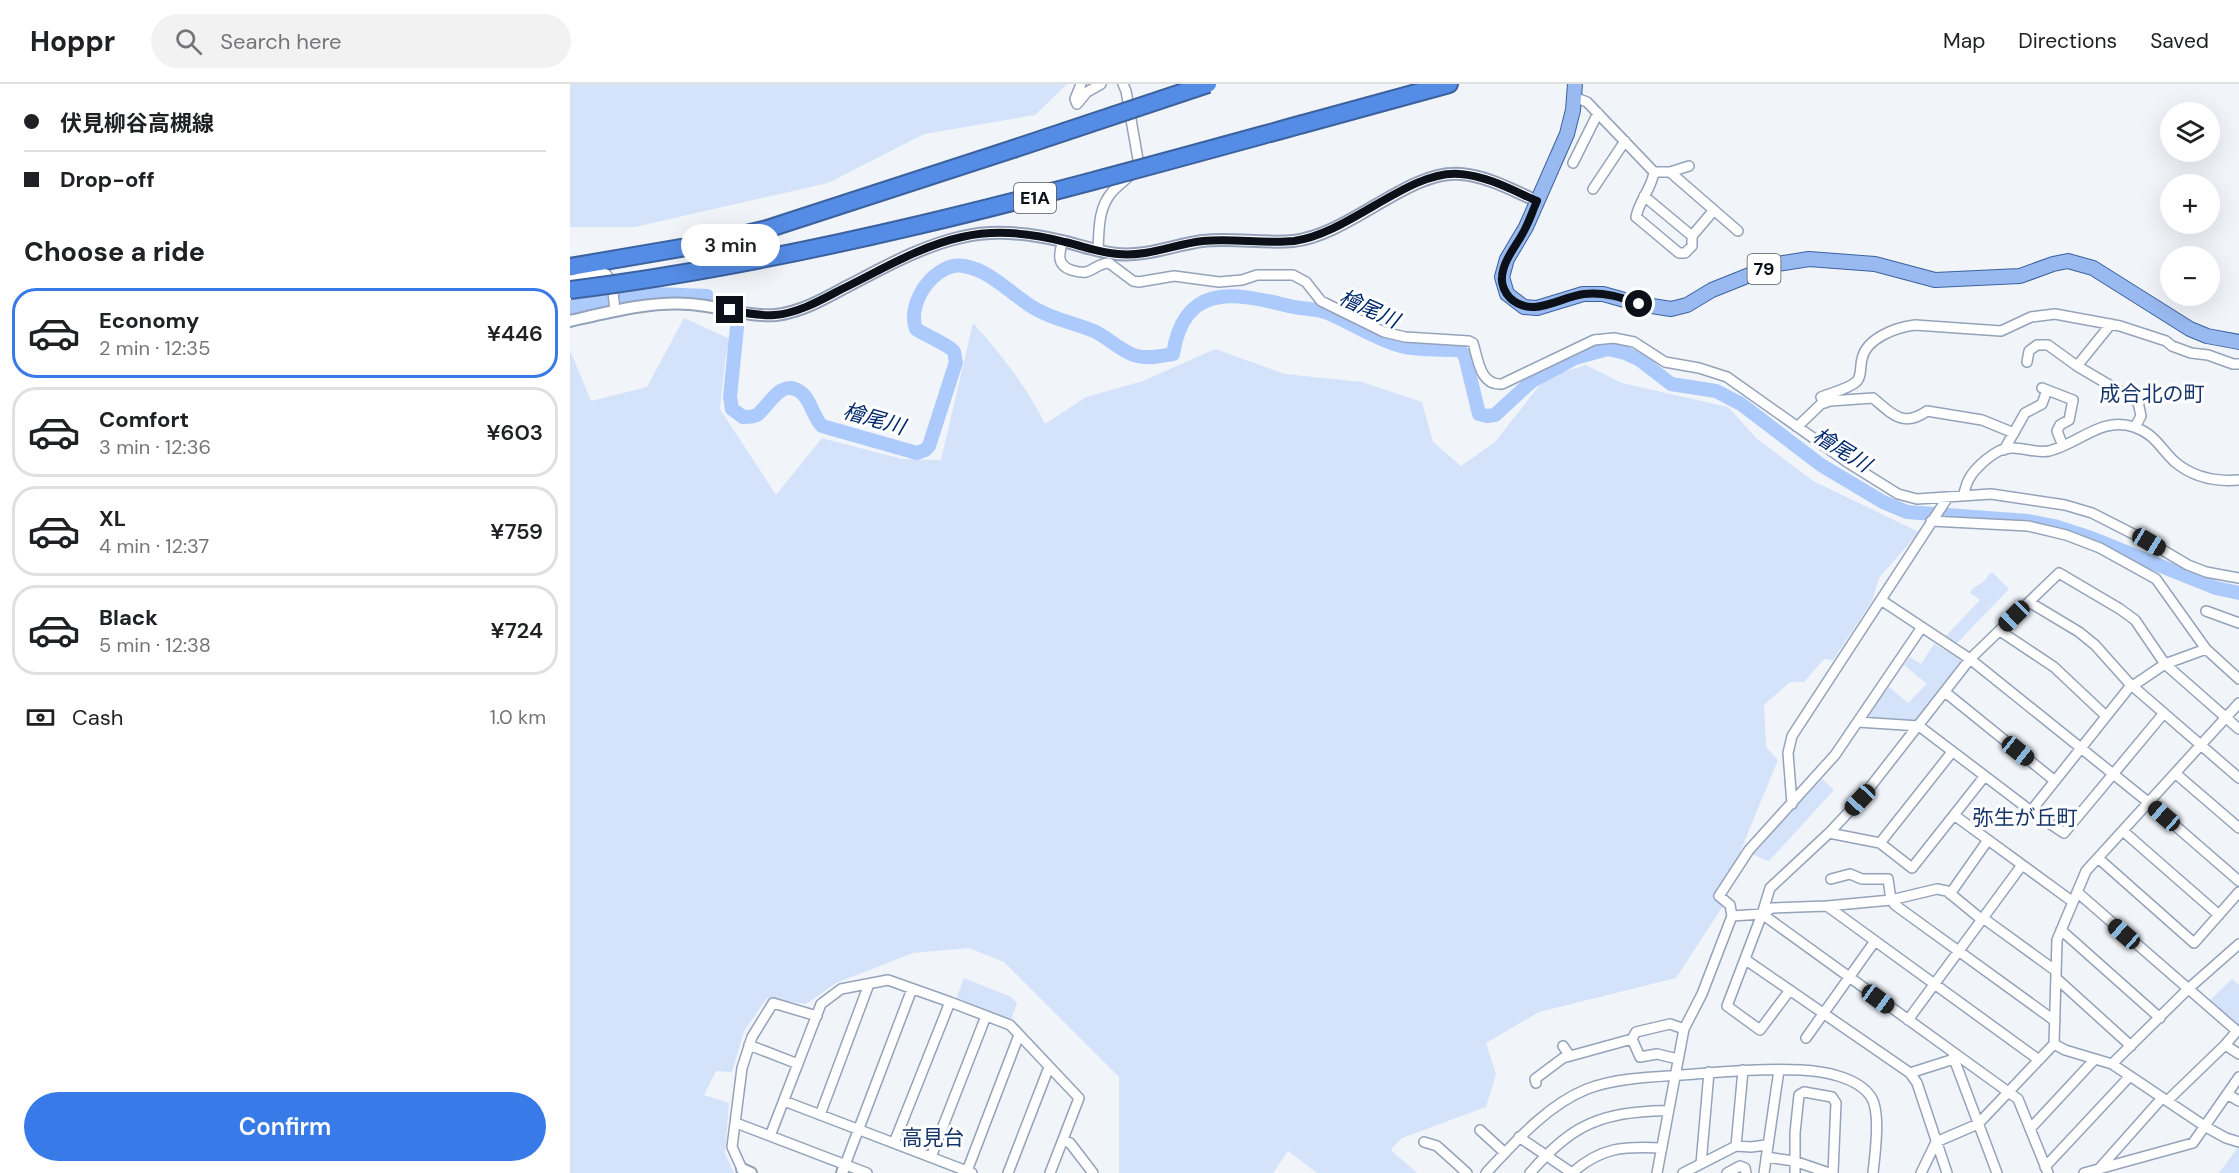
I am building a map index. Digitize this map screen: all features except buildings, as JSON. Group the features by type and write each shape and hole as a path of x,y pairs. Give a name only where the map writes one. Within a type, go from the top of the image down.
{"highway":[{"path":"570,267 704,244 767,229 1209,84"},
{"name":"E1A","path":"570,290 631,282 764,257 884,233 1035,198 1449,84"}],"main road":[{"name":"79","path":"1574,91 1573,110 1567,134 1526,227 1507,260 1502,277 1507,294 1524,307 1537,308 1583,294 1603,294 1639,304 1671,309 1687,305 1712,290 1777,264 1809,259 1875,264 1935,280 2020,276 2068,261 2093,268 2190,329 2207,336 2239,342"}],"street":[{"path":"1081,84 1075,99 1077,104 1087,92 1101,84"},
{"path":"1098,251 1099,219 1104,205 1111,193 1132,175 1139,165 1123,84"},
{"path":"1574,91 1654,172 1671,172 1689,166"},
{"path":"1573,163 1598,113"},
{"path":"1593,189 1625,141"},
{"path":"1654,172 1653,181 1637,208 1636,217 1679,253 1685,253 1692,246 1692,236 1714,210"},
{"path":"1671,172 1738,231"},
{"path":"570,321 647,305 691,304 749,314 775,315 807,307 921,250 962,237 984,233 1033,234 1098,251 1132,255 1201,242 1307,239 1341,225 1405,190 1441,175 1459,174 1475,177 1537,201"},
{"path":"1644,196 1692,236"},
{"path":"1063,241 1059,254 1060,261 1066,268 1085,272 1109,263 1133,281 1139,282 1174,276 1230,282 1257,275 1293,275 1306,282 1321,301 1384,332 1405,337 1473,343 1484,378 1495,385 1502,384 1594,340 1614,338 1634,342 1665,362 1699,368 1727,377 1898,494 1917,500 1991,494 2065,505 2092,513 2188,565 2206,572 2239,578"},
{"path":"570,280 578,280 591,272 606,274 612,282 615,311"},
{"path":"1825,403 1821,397 1856,382 1860,376 1862,356 1867,347 1901,326 1915,325 1990,332 2001,331 2031,317 2055,314 2111,324 2166,341 2172,346 2191,353 2208,355 2239,364"},
{"path":"2077,366 2111,324"},
{"path":"2027,362 2029,351 2037,345 2048,345 2077,366 2138,402 2141,416 2135,427"},
{"path":"2004,450 2025,413 2042,404 2045,389 2073,400 2069,420 2060,425 2057,431 2063,446"},
{"path":"1797,427 1830,400 1873,398 1897,418 1908,420 1918,418 1927,411 1982,420 2014,433"},
{"path":"1963,496 1969,478 1999,451 2013,448 2041,452 2074,442 2092,429 2119,423 2151,434 2175,462 2198,477 2239,480"},
{"path":"1791,804 1788,753 1792,736 1948,497"},
{"path":"1931,521 2028,526 2066,535 2100,548 2156,579 2206,649 2239,679"},
{"path":"1790,990 1759,1030 1727,1005 1746,960 1770,888 1829,833 1860,800 1970,659 2059,573 2135,620 2165,664 2239,729"},
{"path":"1881,600 1970,659 2148,802 2239,881"},
{"path":"2029,602 2087,639 2133,685 2239,778"},
{"path":"2206,610 2239,623"},
{"path":"1657,1173 1684,1029 1702,994 1732,916 1730,905 1719,896 1749,850 1835,755 1922,627"},
{"path":"2000,630 2054,667 2106,716"},
{"path":"2031,812 2133,685 2165,664 2206,649"},
{"path":"1945,692 2055,781"},
{"path":"1922,1173 1936,1142 1978,1124 2055,1044 2057,940 2086,871 2239,703"},
{"path":"1858,722 1919,726 2031,812 2064,833 2164,713"},
{"path":"1880,843 1952,752"},
{"path":"2175,773 2239,828"},
{"path":"1829,833 1880,843 1912,868 1984,777"},
{"path":"1954,815 2073,902"},
{"path":"2123,831 2219,915"},
{"path":"1950,894 1988,840"},
{"path":"2098,858 2194,943 2239,892"},
{"path":"1908,1020 2022,865"},
{"path":"1834,876 1850,874 1862,879 1888,879 1894,905 2055,1021"},
{"path":"1732,916 1762,914 1772,908 1891,900 1937,890 1950,894 2056,975 2131,1046"},
{"path":"2077,892 2236,1031 2225,1045 2165,1099 2097,1170"},
{"path":"1827,906 2039,1060"},
{"path":"1762,914 1908,1020 1953,1056 2018,1099 2047,1170 2130,1076"},
{"path":"2061,930 2160,1018"},
{"path":"1806,1038 1875,941"},
{"path":"2112,1064 2188,989 2239,944"},
{"path":"1746,960 1910,1073 1917,1083 1947,1173"},
{"path":"770,1136 821,1004 841,989 888,981 1010,1025 1079,1098 1050,1173"},
{"path":"820,1115 869,984"},
{"path":"843,1169 912,989"},
{"path":"894,1143 950,1002"},
{"path":"746,1171 732,1147 742,1068 749,1045 773,1003 817,1016"},
{"path":"931,1157 986,1016"},
{"path":"1536,1083 1535,1079 1563,1058 1632,1039 1636,1032 1670,1024 1684,1029"},
{"path":"784,1101 969,1172 1019,1035"},
{"path":"1632,1039 1640,1057 1657,1054 1678,1059"},
{"path":"2055,1044 2065,1050 2112,1064 2206,1127 2239,1142"},
{"path":"749,1045 798,1064"},
{"path":"2225,1045 2239,1054"},
{"path":"1563,1046 1570,1056"},
{"path":"1910,1073 1953,1056"},
{"path":"1953,1056 1997,1173"},
{"path":"2030,1129 2095,1059"},
{"path":"1008,1173 1049,1067"},
{"path":"1736,1146 1743,1070"},
{"path":"1486,1173 1519,1137 1550,1111 1588,1089 1634,1079 1675,1075 1743,1070 1802,1070 1848,1080 1862,1086 1870,1095 1876,1112 1872,1173"},
{"path":"1764,1173 1779,1070"},
{"path":"1701,1164 1709,1072"},
{"path":"2084,1173 2193,1143 2239,1077"},
{"path":"1766,1157 1794,1161 1831,1173 1836,1103 1832,1097 1804,1092 1799,1095 1794,1161 1795,1173"},
{"path":"2227,1094 2239,1101"},
{"path":"1530,1173 1552,1147 1576,1131 1623,1113 1668,1111"},
{"path":"736,1123 843,1169 867,1173"},
{"path":"1480,1130 1505,1153"},
{"path":"1519,1137 1572,1173 1591,1158 1613,1149 1630,1146 1662,1148"},
{"path":"1063,1140 1070,1143 1093,1173"},
{"path":"1424,1142 1437,1146 1467,1173"},
{"path":"1683,1173 1736,1146 1767,1145"},
{"path":"1727,1173 1740,1166 1745,1168 1746,1173"}],"shaded area":[{"path":"570,84 1067,84 1035,115 924,134 828,183 635,227 570,227"},
{"path":"684,318 730,339 720,409 776,495 822,438 902,459 941,460 973,323 1013,371 1045,424 1086,397 1143,381 1215,349 1285,374 1362,382 1422,402 1433,442 1461,466 1495,442 1546,377 1586,365 1622,383 1728,407 1756,438 1813,481 1919,532 1879,578 1872,601 1833,660 1824,659 1804,682 1790,682 1764,705 1766,747 1778,760 1742,847 1725,903 1676,978 1539,1012 1486,1043 1496,1074 1486,1107 1402,1138 1392,1148 1392,1151 1417,1173 1317,1173 1288,1151 1273,1173 1119,1173 1119,1077 1004,962 969,948 913,953 836,983 806,1004 767,998 744,1031 732,1072 716,1071 704,1095 729,1103 725,1153 734,1173 570,1173 570,350 591,401 647,387"},
{"path":"1993,573 2009,589 1956,644 1946,636 1980,600 1970,593 1972,590"},
{"path":"1934,644 1960,659 1961,664 1919,719 1915,721 1871,719 1868,715 1889,687 1908,703 1927,684 1904,665 1910,657 1921,664"},
{"path":"1822,779 1834,790 1769,861 1753,855 1752,852"},
{"path":"964,978 1011,997 1017,1003 1011,1020 956,999"},
{"path":"2232,979 2239,985 2239,1029 2208,1002"},
{"path":"2239,1146 2239,1173 2219,1173"}],"waterway":[{"name":"檜尾川","path":"737,327 730,397 732,409 743,417 757,415 775,395 786,388 792,388 803,394 822,426 917,453 929,446 956,362 952,349 916,329 915,307 919,296 933,277 953,266 964,266 983,272 1041,312 1094,331 1131,354 1142,357 1173,354 1179,331 1188,315 1199,304 1213,298 1247,297 1325,312 1381,339 1408,348 1460,350 1465,356 1479,414 1487,416 1495,415 1532,381 1575,358 1608,349 1640,360 1671,384 1716,391 1741,404 1821,465 1883,502 1907,512 2028,521 2054,526 2091,538 2216,588 2239,593"},
{"name":"檜尾川","path":"570,307 655,294 707,296"}],"district":[{"name":"成合北の町","path":"2152,394"},
{"name":"弥生が丘町","path":"2025,818"},
{"name":"高見台","path":"933,1138"}],"route":[{"path":"730,310 749,314 775,315 807,307 921,250 962,237 984,233 1033,234 1098,251 1132,255 1218,240 1290,241 1307,239 1341,225 1422,181 1441,175 1459,174 1492,182 1537,201 1526,227 1507,260 1502,277 1502,285 1515,302 1524,307 1537,308 1583,294 1603,294 1639,304"}]}
